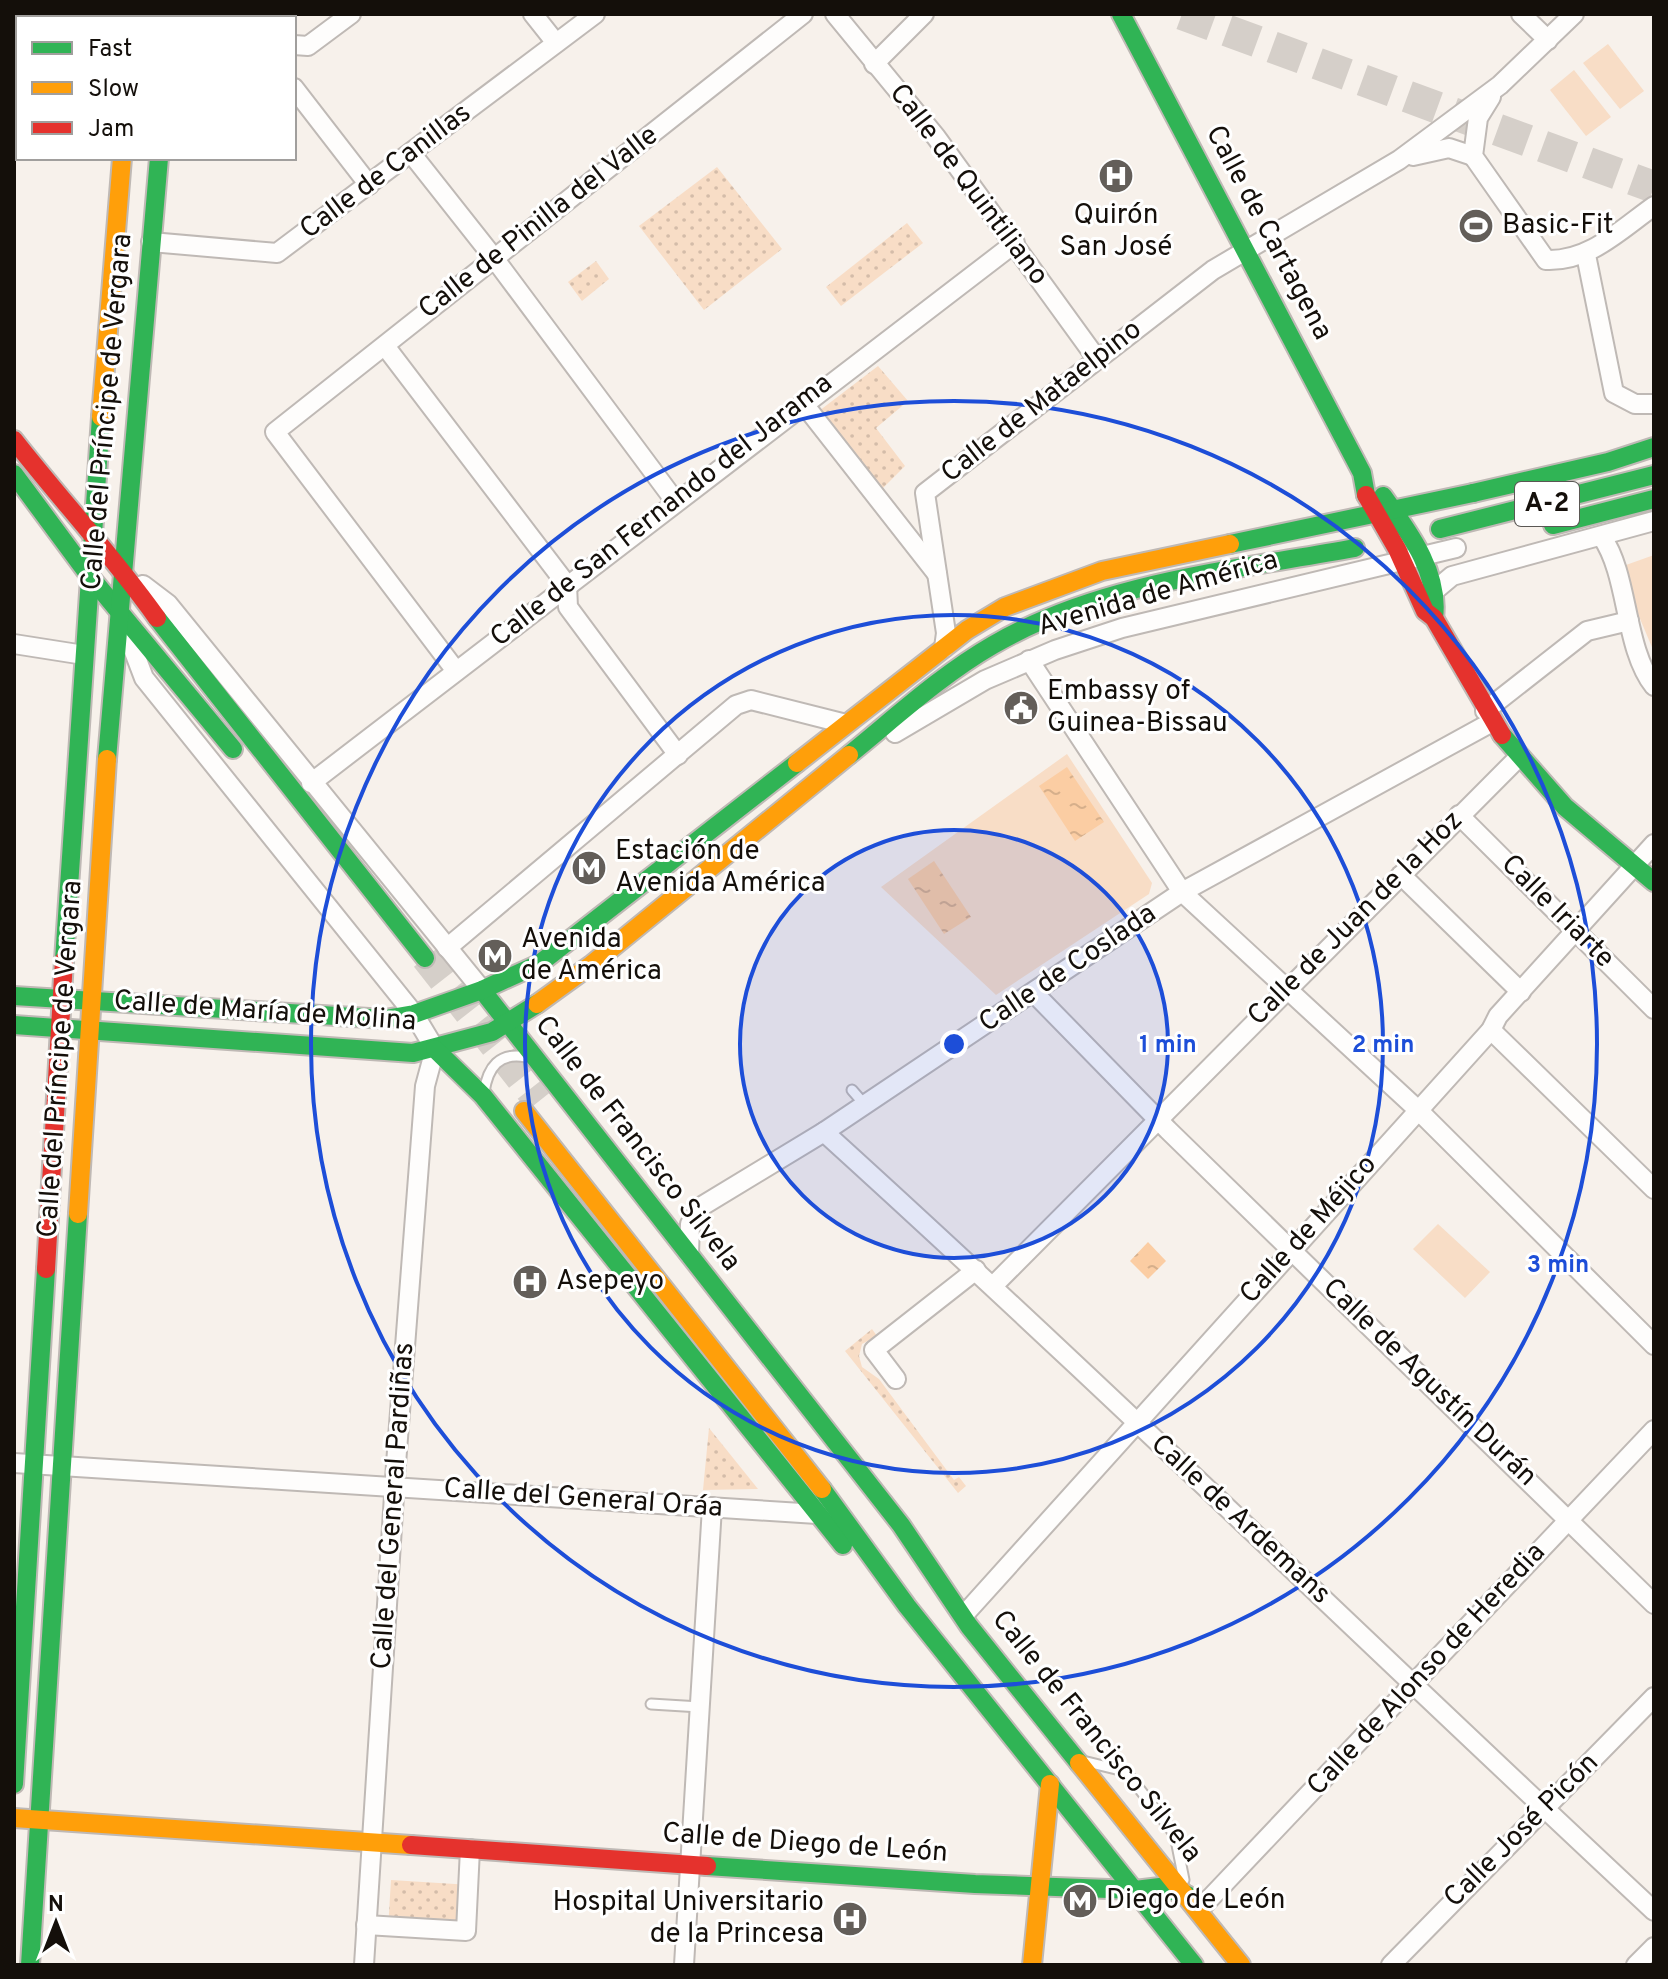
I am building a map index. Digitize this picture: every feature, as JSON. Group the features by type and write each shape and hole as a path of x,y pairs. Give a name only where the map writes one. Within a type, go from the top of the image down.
{"main road":[{"name":"Calle de Cartagena","path":"1121,14 1364,479 1362,488 1420,556 1437,609 1434,618"},
{"name":"Calle del Príncipe de Vergara","path":"14,1784 23,1463 61,1027 88,574 122,160"},
{"name":"Calle del Príncipe de Vergara","path":"30,1965 118,611 159,160"},
{"name":"Calle de Francisco Silvela","path":"14,440 91,537 123,570 189,663 418,964 321,857"},
{"name":"Avenida de América","path":"414,1014 529,970 944,648 1005,607 1102,571 1386,514 1608,462 1654,447"},
{"name":"Calle de Francisco Silvela","path":"14,474 88,574 241,758"},
{"name":"A-2","path":"1440,529 1654,475"},
{"path":"1528,531 1654,499"},
{"name":"Calle de Cartagena","path":"1386,514 1400,561 1425,611 1434,618 1488,716 1518,758 1574,818 1654,882"},
{"path":"849,755 953,674 1018,632 1105,600 1355,548"},
{"name":"Avenida de América","path":"507,1022 591,965 849,755"},
{"name":"Calle de Francisco Silvela","path":"482,990 901,1525 937,1583 1241,1965"},
{"name":"Calle de María de Molina","path":"14,996 353,1019 414,1014"},
{"name":"Calle de María de Molina","path":"14,1025 413,1053 492,1032 507,1022"},
{"name":"Calle de Francisco Silvela","path":"435,1049 483,1096 855,1559 907,1606"},
{"name":"Calle de Francisco Silvela","path":"698,1300 531,1106 866,1545 907,1606 1194,1965"},
{"name":"Calle de Francisco Silvela","path":"837,1474 887,1537 937,1583"},
{"path":"1032,1965 1050,1784"},
{"name":"Calle de Diego de León","path":"14,1818 691,1865 1135,1890 1160,1887 1193,1902"}],"street":[{"path":"296,45 308,46 351,14"},
{"path":"533,14 556,43"},
{"name":"Calle de Canillas","path":"151,242 277,253 595,14"},
{"name":"Calle de Pinilla del Valle","path":"456,671 275,432 803,14"},
{"name":"Calle de Quintiliano","path":"835,14 936,137 1097,359"},
{"path":"874,64 924,14"},
{"path":"1521,14 1548,40"},
{"path":"1399,160 1500,85 1574,14"},
{"path":"1473,156 1478,118 1500,85"},
{"path":"296,91 369,185"},
{"path":"1399,160 1449,148 1473,156 1546,260 1567,261 1586,255 1654,206"},
{"path":"411,153 494,258 675,501"},
{"name":"Calle de Mataelpino","path":"944,648 946,633 925,493 1245,248 1399,160"},
{"name":"Calle de San Fernando del Jarama","path":"311,783 1015,243"},
{"path":"1586,255 1614,393 1635,404 1654,404"},
{"path":"385,346 567,585 568,607 678,755"},
{"path":"803,403 937,574"},
{"path":"1433,592 1452,576 1654,521"},
{"path":"1602,537 1610,549 1629,621 1654,686"},
{"name":"Avenida de América","path":"849,755 1029,660 1122,628 1463,546"},
{"name":"Calle de Francisco Silvela","path":"123,570 168,604 482,990"},
{"name":"Calle de Francisco Silvela","path":"118,611 144,678 414,1014 435,1049"},
{"name":"Calle de Coslada","path":"689,1256 690,1224 702,1206 824,1132 1182,892 1488,716 1587,631 1629,621"},
{"path":"14,644 84,655"},
{"path":"1029,660 1182,892 1417,1109 1654,1345"},
{"path":"447,948 736,705 751,700 846,724"},
{"name":"Calle de Juan de la Hoz","path":"993,1286 1518,758"},
{"name":"Calle Iriarte","path":"1459,815 1654,1009"},
{"name":"Calle de Méjico","path":"963,1616 1491,1030 1498,1016 1654,844"},
{"path":"1401,875 1521,992"},
{"name":"Calle de Agustín Durán","path":"1034,993 1654,1604"},
{"path":"1491,1030 1654,1189"},
{"name":"Calle del General Pardiñas","path":"364,1965 425,1086 435,1049"},
{"name":"Calle de Ardemans","path":"824,1132 976,1270 1654,1911"},
{"path":"896,1379 874,1350 976,1270"},
{"name":"Calle de Alonso de Heredia","path":"1193,1902 1415,1684 1654,1430"},
{"name":"Calle del General Oráa","path":"23,1463 817,1514"},
{"path":"684,1965 712,1507"},
{"name":"Calle José Picón","path":"1391,1965 1654,1697"},
{"path":"366,1925 466,1931 470,1849"},
{"path":"1636,1965 1654,1947"}],"lane":[{"path":"483,1096 491,1067 504,1057 533,1058"},
{"path":"852,1090 865,1105"},
{"path":"651,1704 702,1707"},
{"path":"1080,1760 1120,1770 1131,1778 1175,1835 1193,1902"}],"shaded area":[{"path":"1608,44 1644,91 1620,109 1583,63"},
{"path":"1574,70 1611,117 1586,136 1550,90"},
{"path":"717,167 782,249 704,310 639,226"},
{"path":"907,223 923,243 841,306 826,287"},
{"path":"596,261 609,279 582,301 568,282"},
{"path":"878,366 908,401 876,428 905,466 882,489 819,411"},
{"path":"1654,555 1654,652 1630,595 1626,565"},
{"path":"1067,754 1152,883 1149,894 996,995 881,887"},
{"path":"1438,1224 1490,1272 1465,1298 1413,1249"},
{"path":"872,1329 877,1336 862,1344 859,1356 862,1367 879,1379 954,1480 959,1477 966,1486 958,1493 845,1351"},
{"path":"709,1428 758,1489 703,1490"},
{"path":"391,1880 471,1885 468,1934 388,1929"}],"water":[{"path":"1067,767 1104,822 1075,841 1039,786"},
{"path":"934,861 971,917 944,934 908,879"},
{"path":"1148,1242 1166,1261 1148,1279 1130,1261"}],"tunnel":[{"path":"1182,14 1654,187"},
{"path":"425,958 538,1102"}],"traffic: fast":[{"path":"1121,14 1362,473 1366,495"},
{"path":"107,759 159,160"},
{"path":"64,960 101,417"},
{"path":"1473,493 1608,462 1654,447"},
{"path":"14,474 88,574 233,749"},
{"path":"1440,529 1654,475"},
{"path":"1230,544 1473,493"},
{"path":"1383,496 1412,538 1427,568 1435,601 1434,618"},
{"path":"1553,525 1654,499"},
{"path":"849,755 919,697 993,645 1078,606 1170,581 1355,548"},
{"path":"157,618 425,958"},
{"path":"1502,735 1565,807 1654,882"},
{"path":"14,996 385,1019 414,1014 482,990 539,964 797,763"},
{"path":"482,990 901,1525 969,1626 1079,1763"},
{"path":"14,1025 413,1053 492,1032 537,1004"},
{"path":"435,1049 483,1096 843,1545"},
{"path":"30,1965 78,1214"},
{"path":"14,1784 46,1269"},
{"path":"822,1489 907,1606 1194,1965"},
{"path":"707,1866 975,1884 1135,1890 1160,1887 1187,1895"}],"traffic: slow":[{"path":"101,417 122,160"},
{"path":"797,763 967,630 1005,607 1102,571 1230,544"},
{"path":"537,1004 591,965 849,755"},
{"path":"78,1214 107,759"},
{"path":"524,1111 822,1489"},
{"path":"1079,1763 1241,1965"},
{"path":"1032,1965 1050,1784"},
{"path":"14,1818 411,1845"}],"traffic: jam":[{"path":"14,440 157,618"},
{"path":"1366,495 1397,549 1425,611 1434,618 1502,735"},
{"path":"46,1269 64,960"},
{"path":"411,1845 707,1866"}],"place":[{"name":"Quirón San José","path":"1116,176"},
{"name":"Basic-Fit","path":"1476,226"},
{"name":"Embassy of Guinea-Bissau","path":"1021,708"},
{"name":"Estación de Avenida América","path":"589,868"},
{"name":"Avenida de América","path":"495,956"},
{"name":"Asepeyo","path":"530,1282"},
{"name":"Diego de León","path":"1080,1901"},
{"name":"Hospital Universitario de la Princesa","path":"850,1919"}]}
